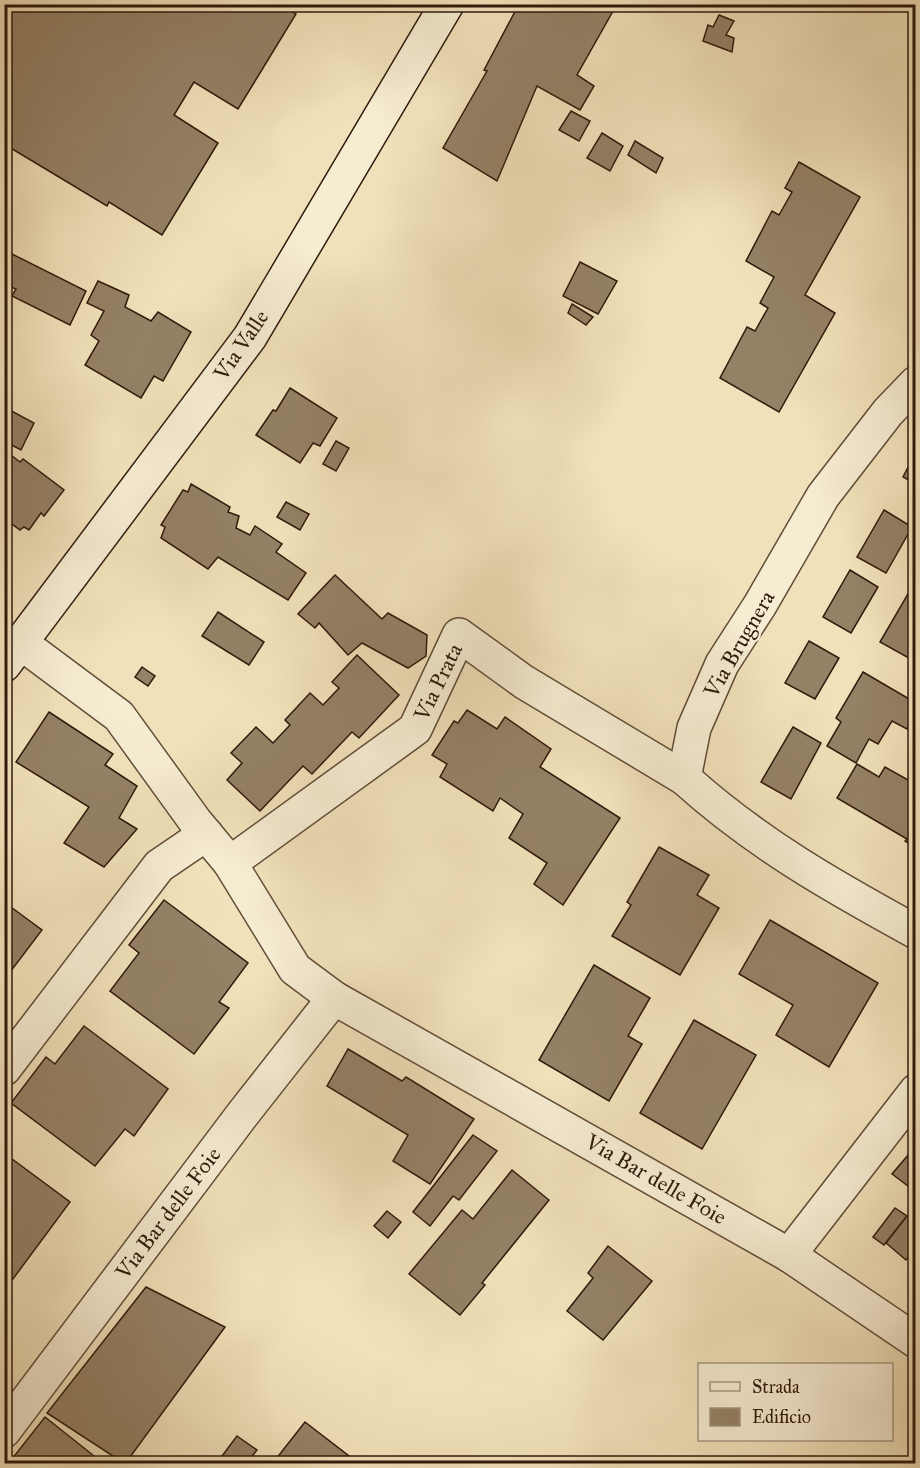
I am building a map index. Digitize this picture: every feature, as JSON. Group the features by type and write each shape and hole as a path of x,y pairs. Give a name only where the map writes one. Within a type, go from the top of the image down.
{"street":[{"name":"Via Valle","path":"13,654 250,336 447,4"},
{"name":"Via Brugnera","path":"684,778 694,728 722,664 760,605 823,496 888,412 915,383"},
{"name":"Via Prata","path":"230,864 416,729 459,635 524,682 684,778"},
{"name":"Via Bar delle Foie","path":"13,654 119,716 230,864 295,969 334,998 789,1255 915,1341"},
{"path":"684,778 727,817 818,878 915,932"},
{"path":"4,1070 159,866 206,834"},
{"name":"Via Bar delle Foie","path":"4,1431 242,1115 334,998"},
{"path":"789,1255 915,1091"}],"building":[{"path":"17,4 280,4 296,14 238,109 194,82 174,115 218,143 162,235 109,202 107,206 4,144 4,25"},
{"path":"519,4 564,4 570,8 572,4 617,4 577,75 594,86 580,110 537,86 497,181 443,148 487,71 484,70"},
{"path":"719,15 734,21 726,35 734,38 732,52 703,41 708,25 713,27"},
{"path":"571,111 590,121 579,141 559,130"},
{"path":"602,133 623,146 610,171 587,158"},
{"path":"635,141 663,158 656,173 628,155"},
{"path":"799,162 860,197 805,295 835,313 779,412 720,378 747,327 755,331 768,308 760,303 774,277 746,261 772,211 779,215 792,192 785,188"},
{"path":"4,250 86,291 70,325 12,296 16,289 4,284"},
{"path":"580,262 617,281 598,314 563,296"},
{"path":"98,281 129,295 125,307 151,321 158,312 191,332 163,381 154,376 141,398 85,365 99,341 91,335 104,311 87,303"},
{"path":"572,304 593,317 586,325 568,313"},
{"path":"290,388 337,418 320,446 313,443 300,463 256,435 273,410 276,411"},
{"path":"4,407 34,423 21,450 4,441"},
{"path":"336,441 349,448 336,471 323,464"},
{"path":"916,454 916,484 903,477"},
{"path":"11,455 20,462 23,459 64,490 44,516 41,513 29,530 24,527 20,530 4,518 4,463"},
{"path":"191,484 230,507 228,512 239,516 236,528 250,535 255,526 282,544 276,552 306,573 288,600 218,557 208,569 161,538 165,527 161,525 183,490 188,492"},
{"path":"286,502 309,514 300,530 277,517"},
{"path":"884,510 912,527 886,573 857,557"},
{"path":"850,570 878,587 851,633 823,617"},
{"path":"335,575 382,619 388,613 427,635 426,656 408,668 362,643 348,655 319,623 315,628 298,614"},
{"path":"916,580 916,662 880,642"},
{"path":"218,612 264,642 249,665 202,636"},
{"path":"809,641 839,658 815,699 785,683"},
{"path":"357,655 399,695 359,738 352,732 312,774 303,766 260,811 227,780 242,763 231,753 256,727 273,743 290,725 285,720 310,693 323,705 339,688 332,682"},
{"path":"142,667 155,676 148,686 135,677"},
{"path":"863,672 916,703 916,714 907,729 892,721 878,744 869,739 856,763 827,746 841,722 836,718"},
{"path":"467,710 497,729 505,717 551,749 540,767 620,818 563,905 534,884 547,863 509,838 523,814 500,798 493,811 440,777 447,764 432,755 454,721 458,723"},
{"path":"49,712 113,754 105,765 137,786 119,818 137,829 104,867 64,843 89,807 16,762"},
{"path":"793,727 821,743 791,799 761,782"},
{"path":"857,764 879,777 885,767 908,780 916,768 916,848 905,841 907,839 837,798"},
{"path":"659,847 709,875 697,895 719,908 680,975 612,936 631,905 627,902"},
{"path":"164,900 248,963 219,1002 229,1008 194,1054 110,991 139,953 129,945"},
{"path":"4,902 42,930 4,980"},
{"path":"770,920 878,983 829,1067 776,1035 793,1005 739,974"},
{"path":"594,965 650,998 628,1036 642,1044 609,1101 539,1060"},
{"path":"694,1020 756,1055 702,1149 640,1113"},
{"path":"84,1026 168,1089 134,1136 125,1129 95,1166 11,1103 46,1057 55,1064"},
{"path":"348,1049 402,1081 406,1077 474,1119 430,1184 393,1161 408,1135 327,1086"},
{"path":"473,1135 497,1151 459,1200 453,1196 430,1226 413,1212"},
{"path":"916,1147 916,1192 892,1174"},
{"path":"4,1153 70,1202 7,1287 4,1285"},
{"path":"512,1170 549,1200 482,1283 485,1285 460,1315 409,1274 462,1210 473,1219"},
{"path":"895,1208 907,1216 884,1245 873,1237"},
{"path":"387,1211 401,1222 388,1238 374,1226"},
{"path":"907,1216 916,1222 916,1248 906,1260 886,1243"},
{"path":"608,1246 652,1281 603,1340 567,1311 593,1278 588,1273"},
{"path":"146,1287 225,1327 125,1464 47,1413"},
{"path":"45,1417 104,1464 8,1464"},
{"path":"305,1422 349,1456 343,1464 272,1464"},
{"path":"237,1436 257,1450 246,1464 216,1464"}]}
